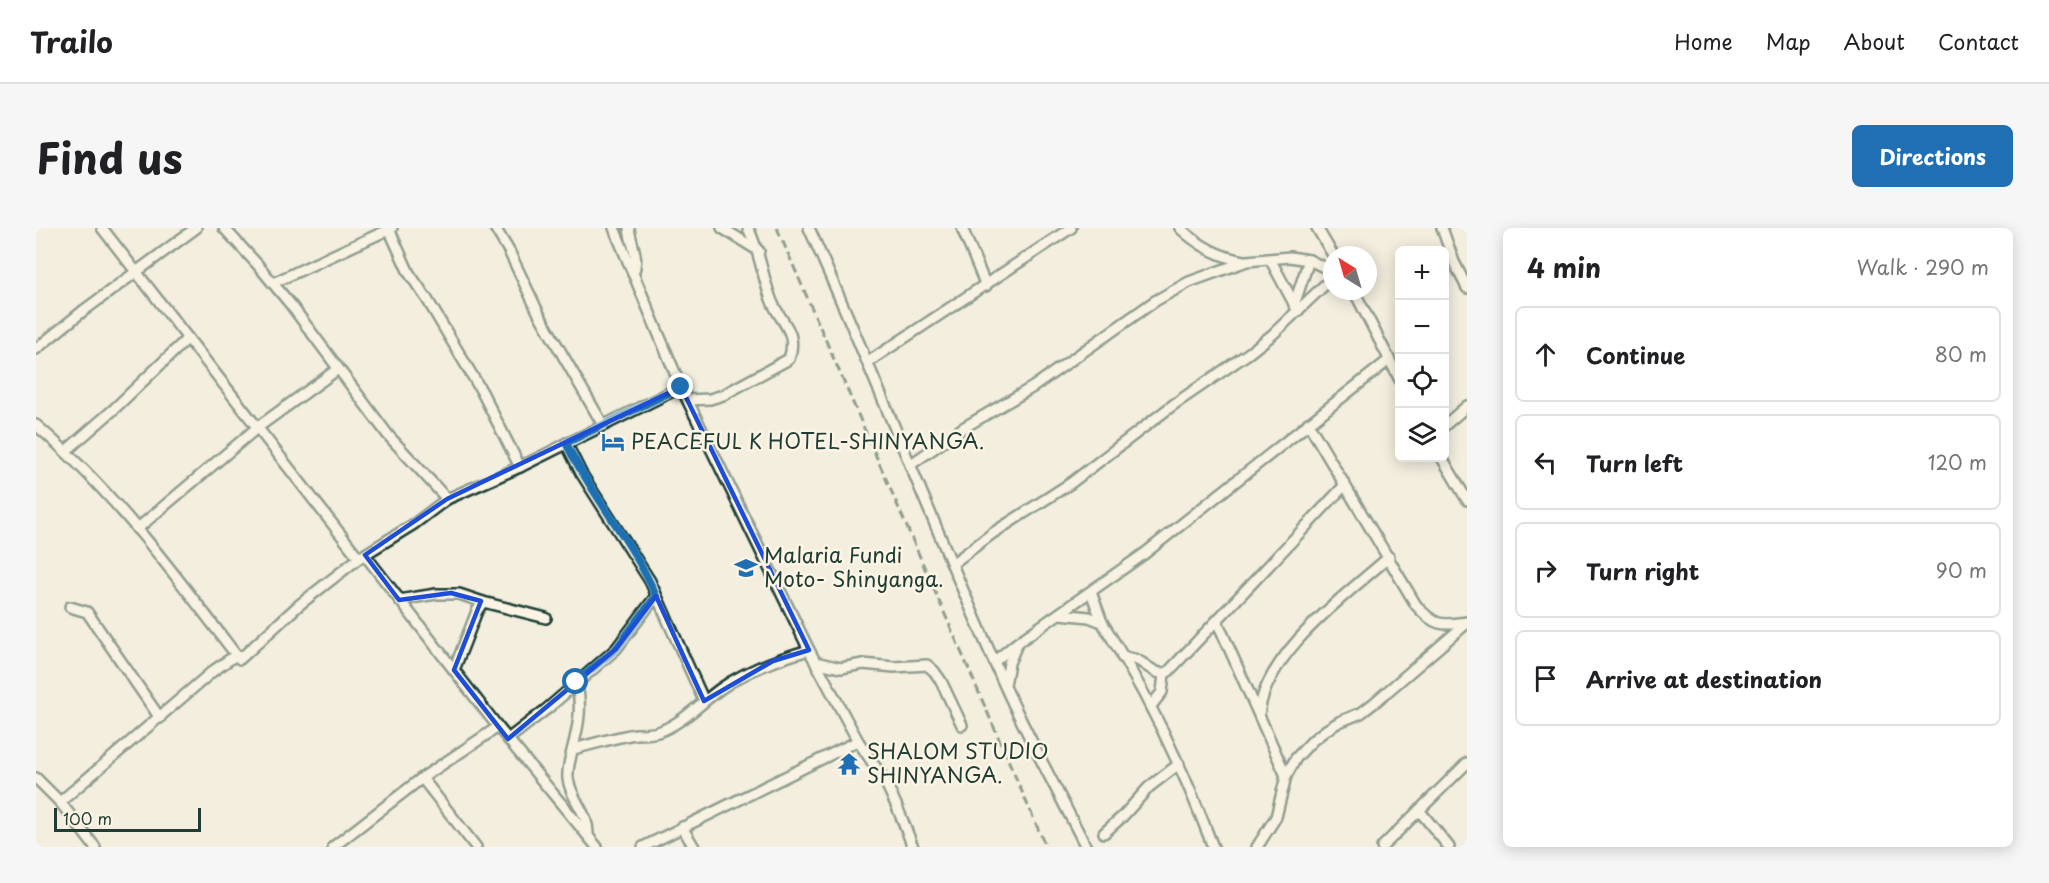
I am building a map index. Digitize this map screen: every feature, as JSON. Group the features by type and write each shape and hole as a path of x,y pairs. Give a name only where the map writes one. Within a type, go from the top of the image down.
{"street":[{"path":"102,228 258,427 597,847"},
{"path":"36,349 83,310 196,228"},
{"path":"224,228 273,283 388,435 447,499"},
{"path":"495,228 539,314 603,425"},
{"path":"614,228 681,387 808,650 858,741 885,781 913,847"},
{"path":"629,228 637,265 633,274"},
{"path":"722,228 759,251"},
{"path":"688,400 723,396 789,359 792,352 786,322 771,300 759,251 748,228"},
{"path":"809,228 1005,685 1086,847"},
{"path":"962,228 986,286"},
{"path":"868,362 1071,228"},
{"path":"1180,228 1192,240 1210,252 1228,259 1247,261 1290,257 1309,260 1323,267"},
{"path":"1317,228 1328,246"},
{"path":"1442,228 1454,262 1467,288"},
{"path":"273,283 390,229 409,273 427,299 482,393 520,467"},
{"path":"1270,259 1296,308"},
{"path":"1296,308 1309,260"},
{"path":"910,465 963,428 1033,387 1155,301 1189,282 1247,261"},
{"path":"952,564 993,533 1071,483 1173,405 1227,370 1272,335 1296,308 1323,286"},
{"path":"1359,300 1395,371"},
{"path":"66,451 113,410 188,338"},
{"path":"995,661 1199,512 1389,360"},
{"path":"137,529 258,427 338,369"},
{"path":"36,425 66,451 137,529 171,569 240,659 300,605 362,557 447,499 520,467 681,387"},
{"path":"1449,422 1467,406"},
{"path":"1308,423 1416,605 1427,618 1440,624 1467,622"},
{"path":"566,443 581,473 639,563 704,701"},
{"path":"1444,462 1467,500"},
{"path":"1122,657 1139,661 1155,672 1164,674 1174,667 1345,484"},
{"path":"1259,714 1260,700 1271,676 1304,634 1389,557"},
{"path":"1091,592 1102,622 1151,706 1179,764 1213,847"},
{"path":"399,600 451,593 546,618"},
{"path":"508,739 616,649 656,596"},
{"path":"454,670 477,611 483,602"},
{"path":"70,607 87,612 160,718"},
{"path":"1060,614 1089,617 1102,622"},
{"path":"1217,621 1286,776"},
{"path":"1257,847 1276,817 1286,776 1296,758 1313,740 1339,722 1361,714 1467,622"},
{"path":"1005,685 1017,643"},
{"path":"573,749 663,730 676,723 722,688 773,661 808,650"},
{"path":"60,802 236,655"},
{"path":"815,662 841,668 863,664 927,665 941,681 962,725"},
{"path":"1151,706 1162,692 1164,674"},
{"path":"576,682 581,708 568,778 571,792 581,807 588,826 588,835"},
{"path":"339,845 422,777 498,727"},
{"path":"643,847 858,741"},
{"path":"1382,847 1467,763"},
{"path":"1104,832 1123,816 1149,787 1179,764"},
{"path":"422,777 476,847"},
{"path":"37,780 60,802 94,847"},
{"path":"1419,810 1449,847"},
{"path":"682,827 694,847"}],"highlighted area":[{"path":"681,387 809,650 773,661 704,701 656,596 616,649 508,739 454,670 481,601 451,593 399,600 365,555 447,499"}],"railway":[{"path":"777,228 1046,847"}],"place":[{"name":"PEACEFUL K HOTEL-SHINYANGA.","path":"613,442"},
{"name":"Malaria Fundi Moto- Shinyanga.","path":"746,568"},
{"name":"SHALOM STUDIO SHINYANGA.","path":"849,764"}],"route":[{"path":"576,682 596,668 616,649 656,596 650,581 581,473 566,443 681,387"}]}
